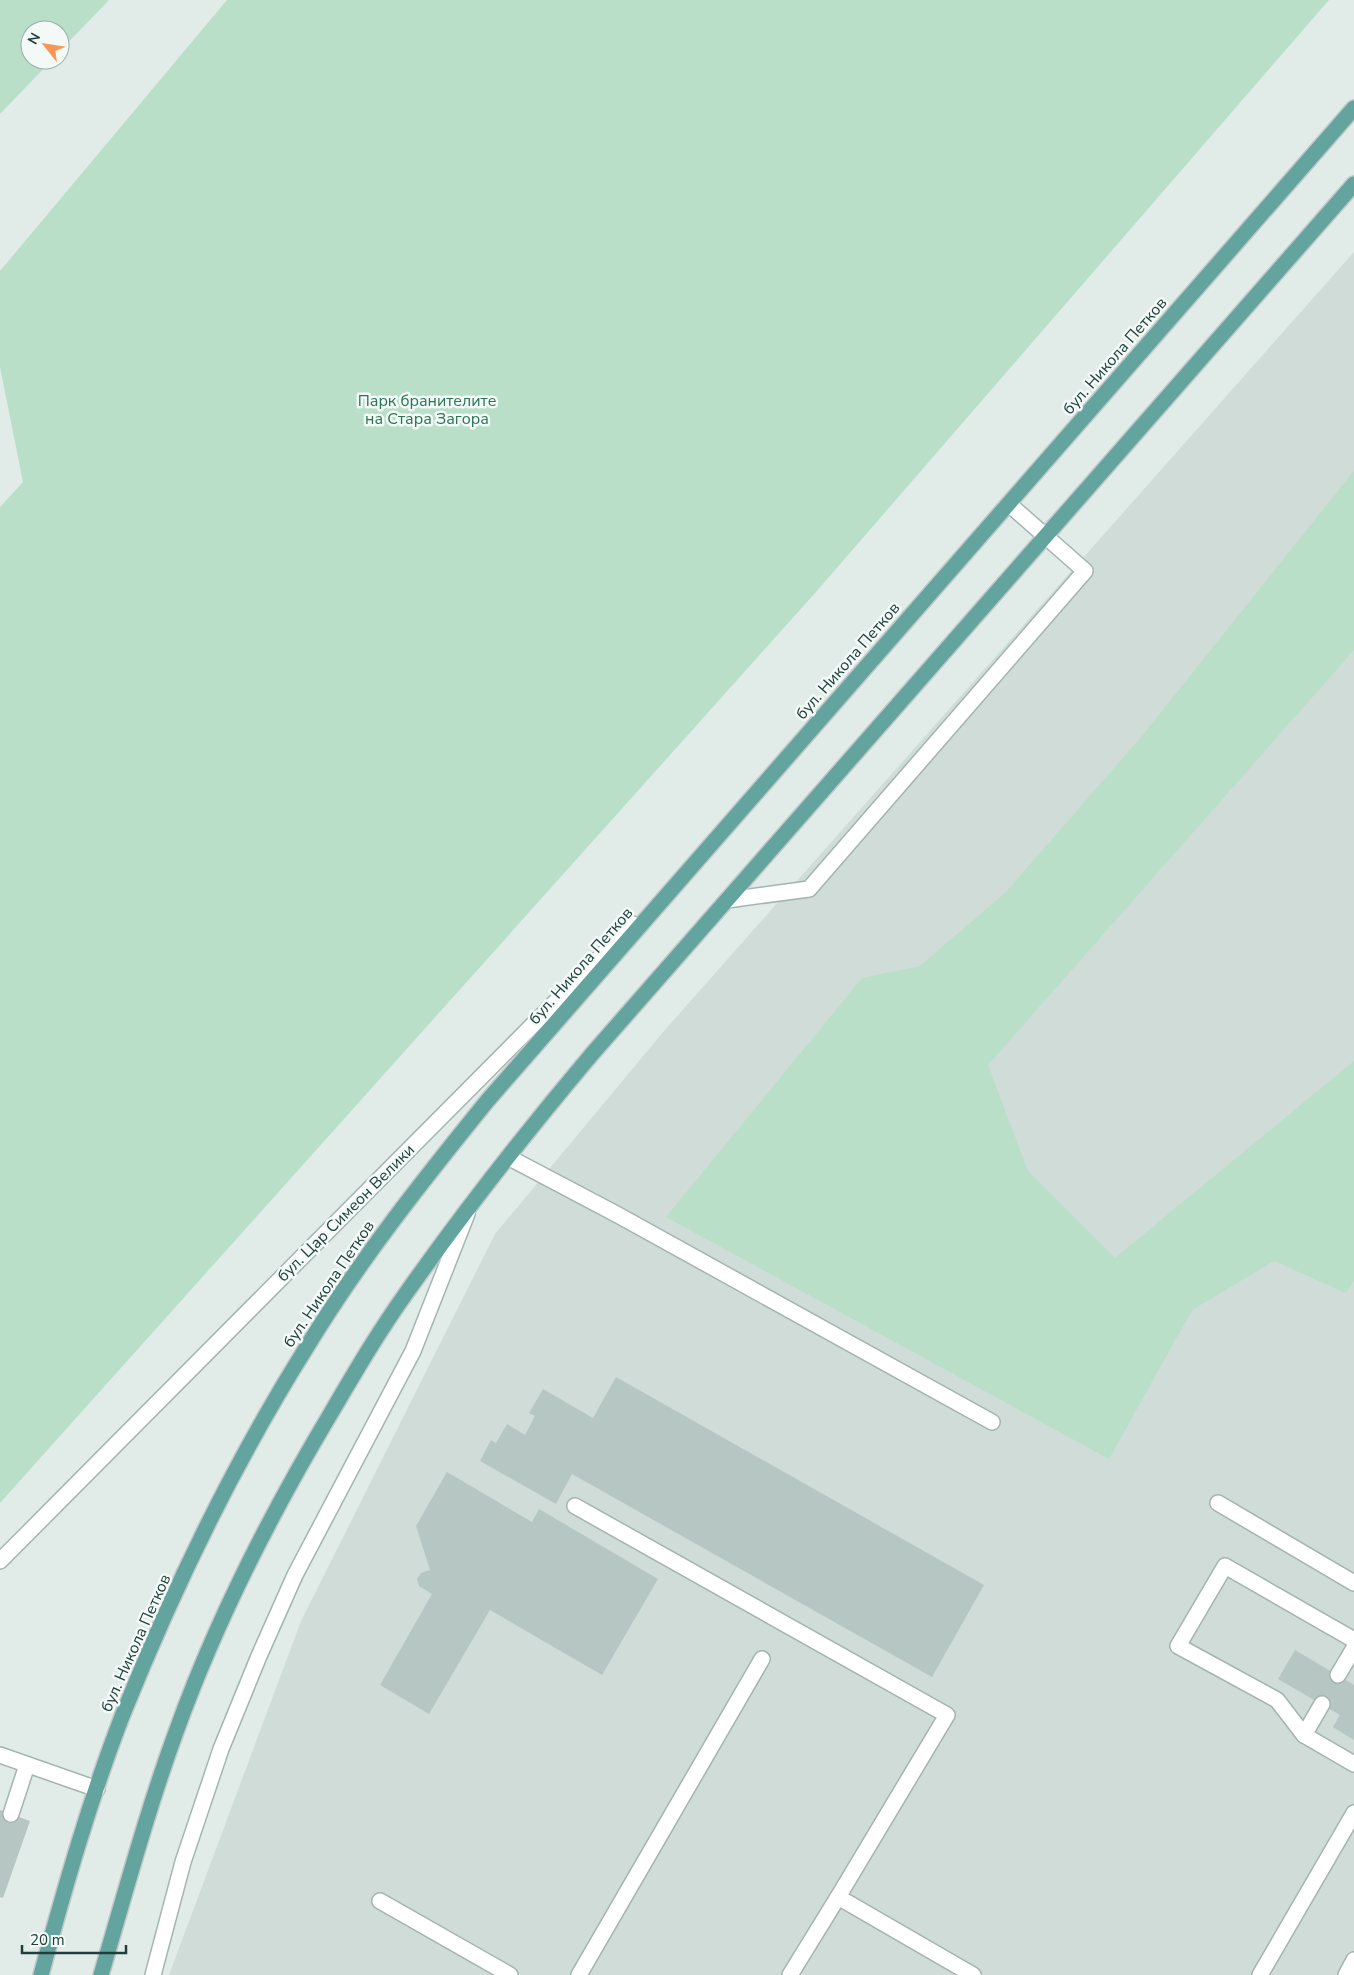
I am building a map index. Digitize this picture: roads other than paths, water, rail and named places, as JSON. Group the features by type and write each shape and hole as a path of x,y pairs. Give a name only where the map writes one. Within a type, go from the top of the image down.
{"main road":[{"name":"бул. Никола Петков","path":"41,1975 97,1789 123,1714 210,1521 256,1433 308,1344 362,1262 488,1100 1354,108"},
{"path":"102,1975 140,1840 176,1732 213,1640 252,1556 296,1472 350,1380 405,1294 472,1203 592,1054 1354,184"}],"street":[{"path":"727,900 808,889 1085,571 1009,504"},
{"name":"бул. Цар Симеон Велики","path":"0,1561 692,865"},
{"path":"508,1157 618,1215 992,1422"},
{"path":"154,1975 183,1862 221,1749 259,1656 295,1575 413,1351 472,1203"},
{"path":"1218,1504 1354,1583"},
{"path":"575,1506 947,1715 790,1975"},
{"path":"1354,1640 1225,1566 1178,1646 1277,1700 1304,1735 1354,1764"},
{"path":"1338,1676 1354,1648"},
{"path":"579,1975 762,1659"},
{"path":"1304,1735 1322,1704"},
{"path":"0,1755 97,1789"},
{"path":"11,1814 27,1764"},
{"path":"1260,1975 1354,1813"},
{"path":"838,1897 973,1975"},
{"path":"380,1901 510,1975"},
{"path":"1346,1975 1354,1960"}],"park label":[{"name":"Парк бранителите на Стара Загора","path":"427,410"}]}
